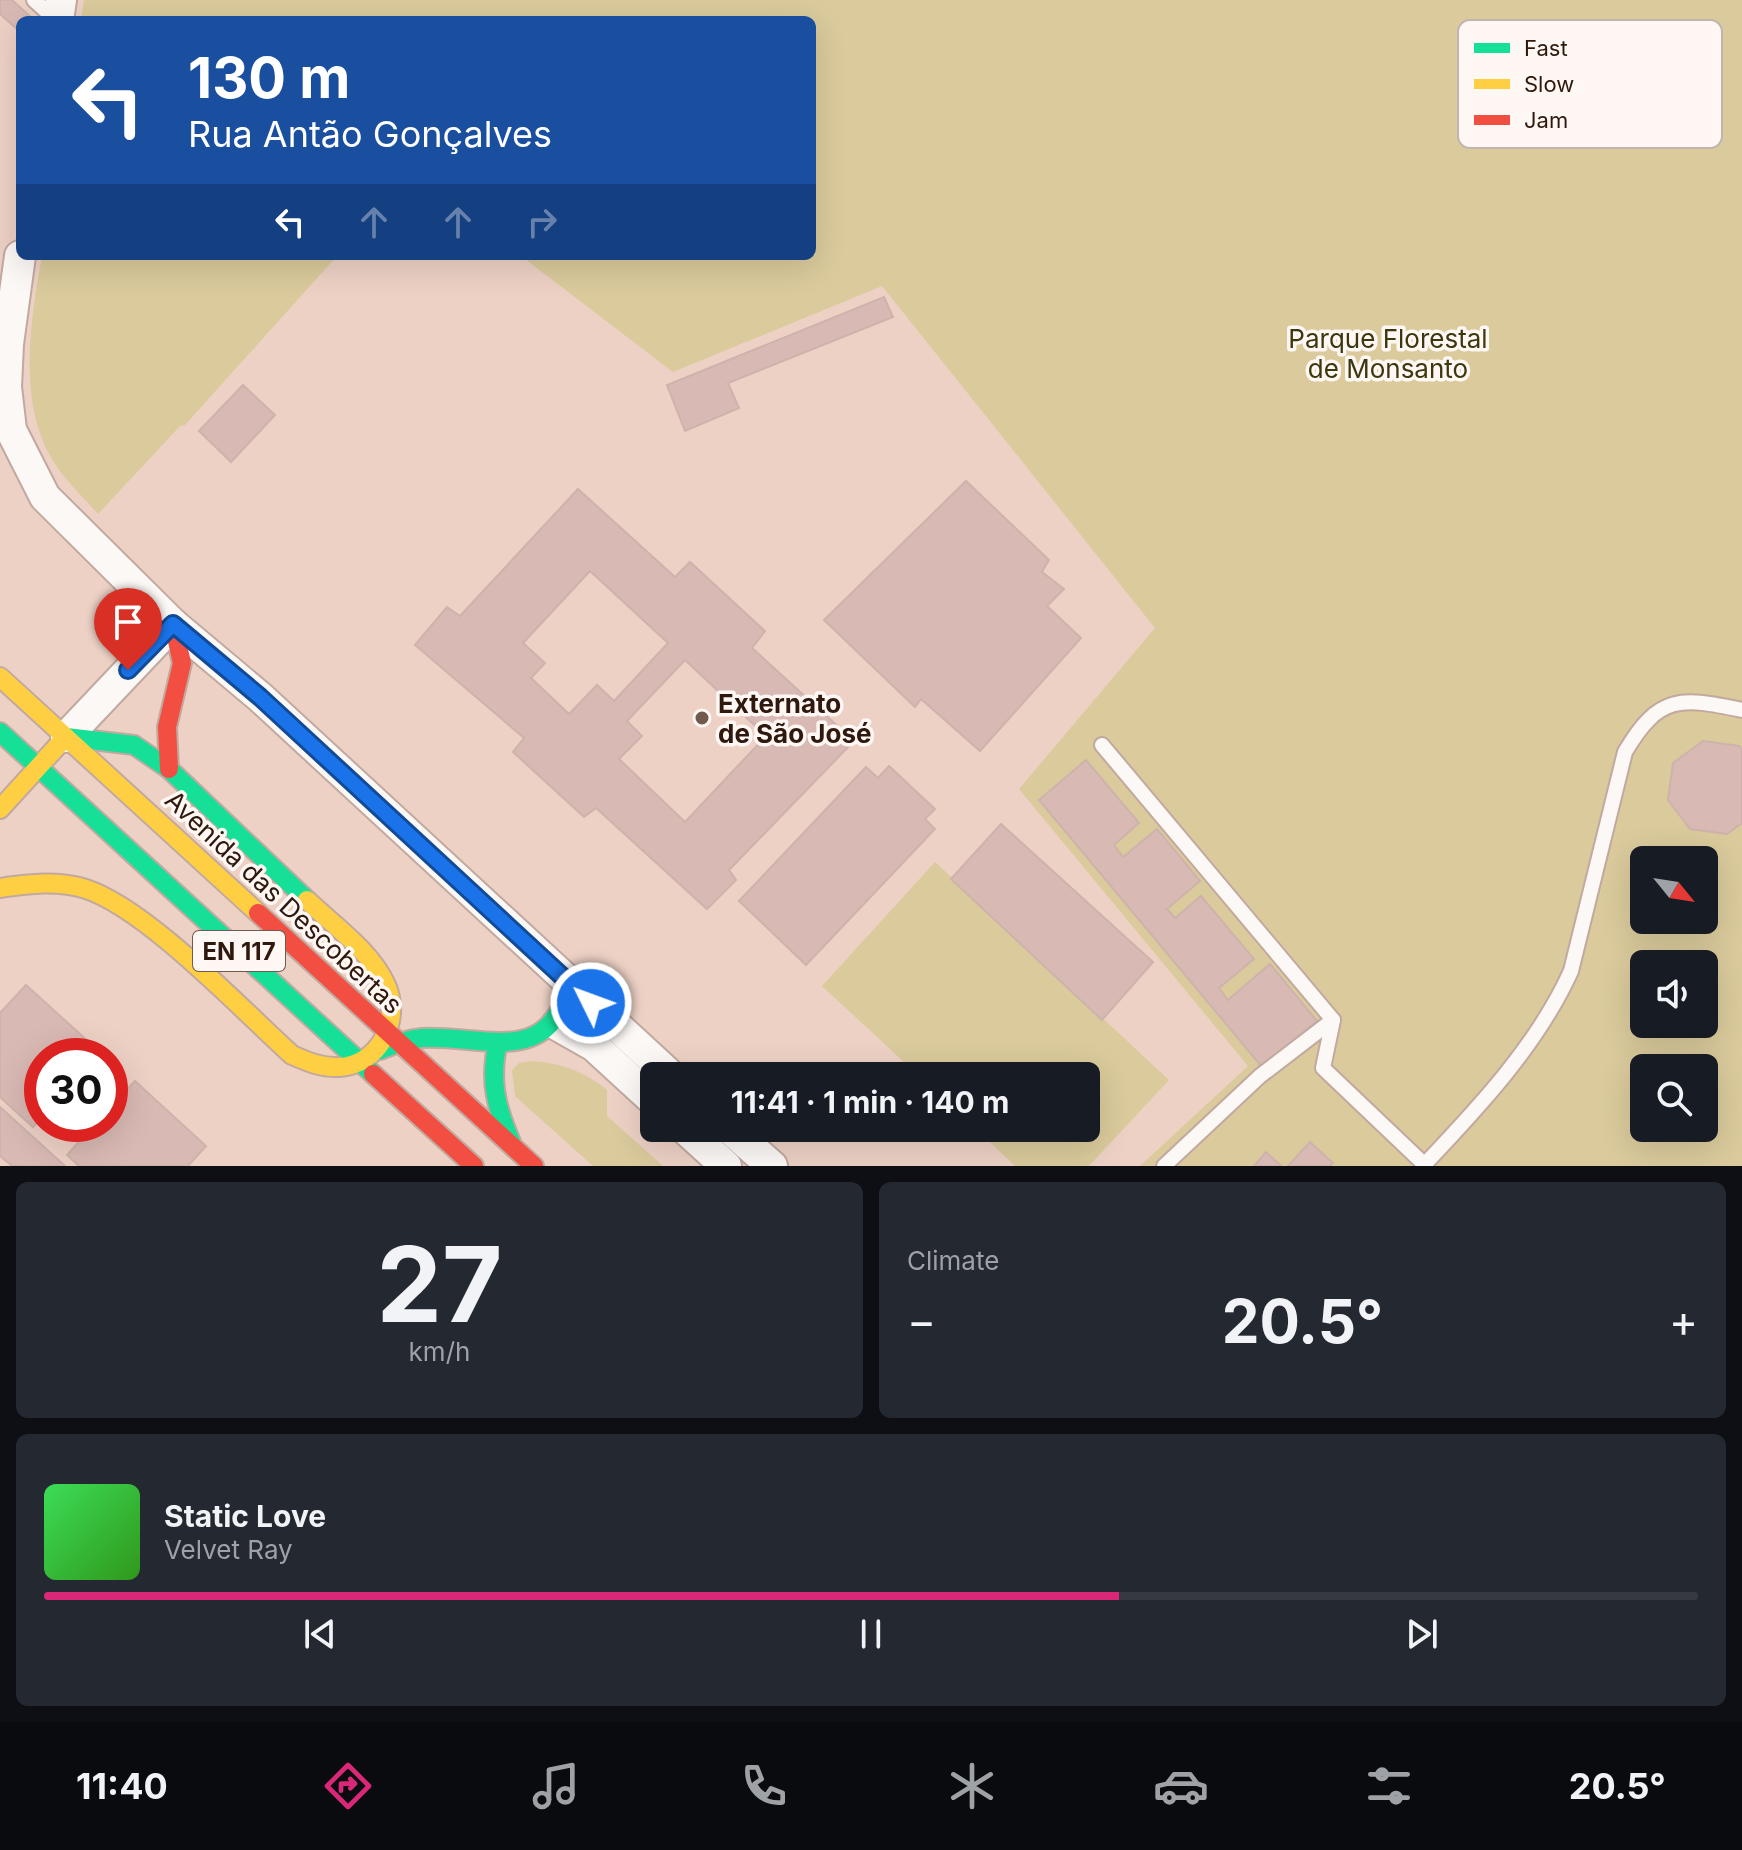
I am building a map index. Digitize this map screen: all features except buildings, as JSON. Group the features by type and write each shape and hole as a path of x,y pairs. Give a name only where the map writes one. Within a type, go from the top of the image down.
{"main road":[{"path":"169,769 167,727 182,663 173,624"},
{"name":"Avenida das Descobertas","path":"0,677 534,1166"},
{"name":"EN 117","path":"0,732 366,1058 474,1166"},
{"path":"0,809 66,737 134,745 169,769 374,964 385,978 392,996 394,1038"},
{"path":"117,839 129,909"},
{"path":"0,888 30,881 80,887 129,909 292,1055 325,1069 366,1058 394,1038 498,1042 540,1037 557,1025 568,1005 570,985"},
{"path":"498,1042 490,1069 491,1095 514,1148"}],"street":[{"path":"19,260 8,344 6,387 11,430 45,497 173,624 260,697 655,1062"},
{"path":"66,737 173,624"},
{"path":"557,1025 594,1046 640,1088"},
{"path":"699,1142 726,1166"},
{"path":"745,1142 772,1166"}],"lane":[{"path":"34,0 52,16"},
{"path":"1333,1020 1323,1068 1425,1165 1487,1099 1558,1001 1571,971 1625,752 1642,723 1667,704 1693,700 1742,710"},
{"path":"1102,745 1333,1020"},
{"path":"1164,1166 1260,1076 1333,1020"}],"green space":[{"name":"Parque Florestal de Monsanto","path":"84,0 1742,0 1742,1166 1140,1166 1248,1066 1019,789 1155,628 882,286 673,372 526,260 816,260 816,16 82,16"},
{"path":"41,260 333,260 185,425 180,426 98,514 57,467 44,444 31,392 34,309"},
{"path":"935,862 1169,1080 1089,1166 1015,1166 990,1142 1100,1142 1100,1062 904,1062 822,986"},
{"path":"531,1061 572,1069 607,1090 607,1116 663,1166 593,1166 515,1096 512,1070 519,1063"}],"traffic: fast":[{"path":"0,732 373,1074"},
{"path":"66,737 134,745 169,769 307,900"},
{"path":"380,1050 422,1038 511,1042 530,1037 546,1028 560,1011 570,985"},
{"path":"498,1042 494,1081 501,1117 511,1142"}],"traffic: slow":[{"path":"0,677 258,913"},
{"path":"0,809 62,741"},
{"path":"0,888 64,884 86,889 110,900 165,938 292,1055 327,1067 353,1064 376,1050 384,1039 391,1013 390,999 386,985 371,961 307,900"}],"traffic: jam":[{"path":"169,769 167,727 182,663 173,624"},
{"path":"258,913 534,1166"},
{"path":"373,1074 474,1166"}],"place":[{"name":"Externato de São José","path":"702,718"}],"route":[{"path":"128,670 173,624 260,697 591,1003"}]}
